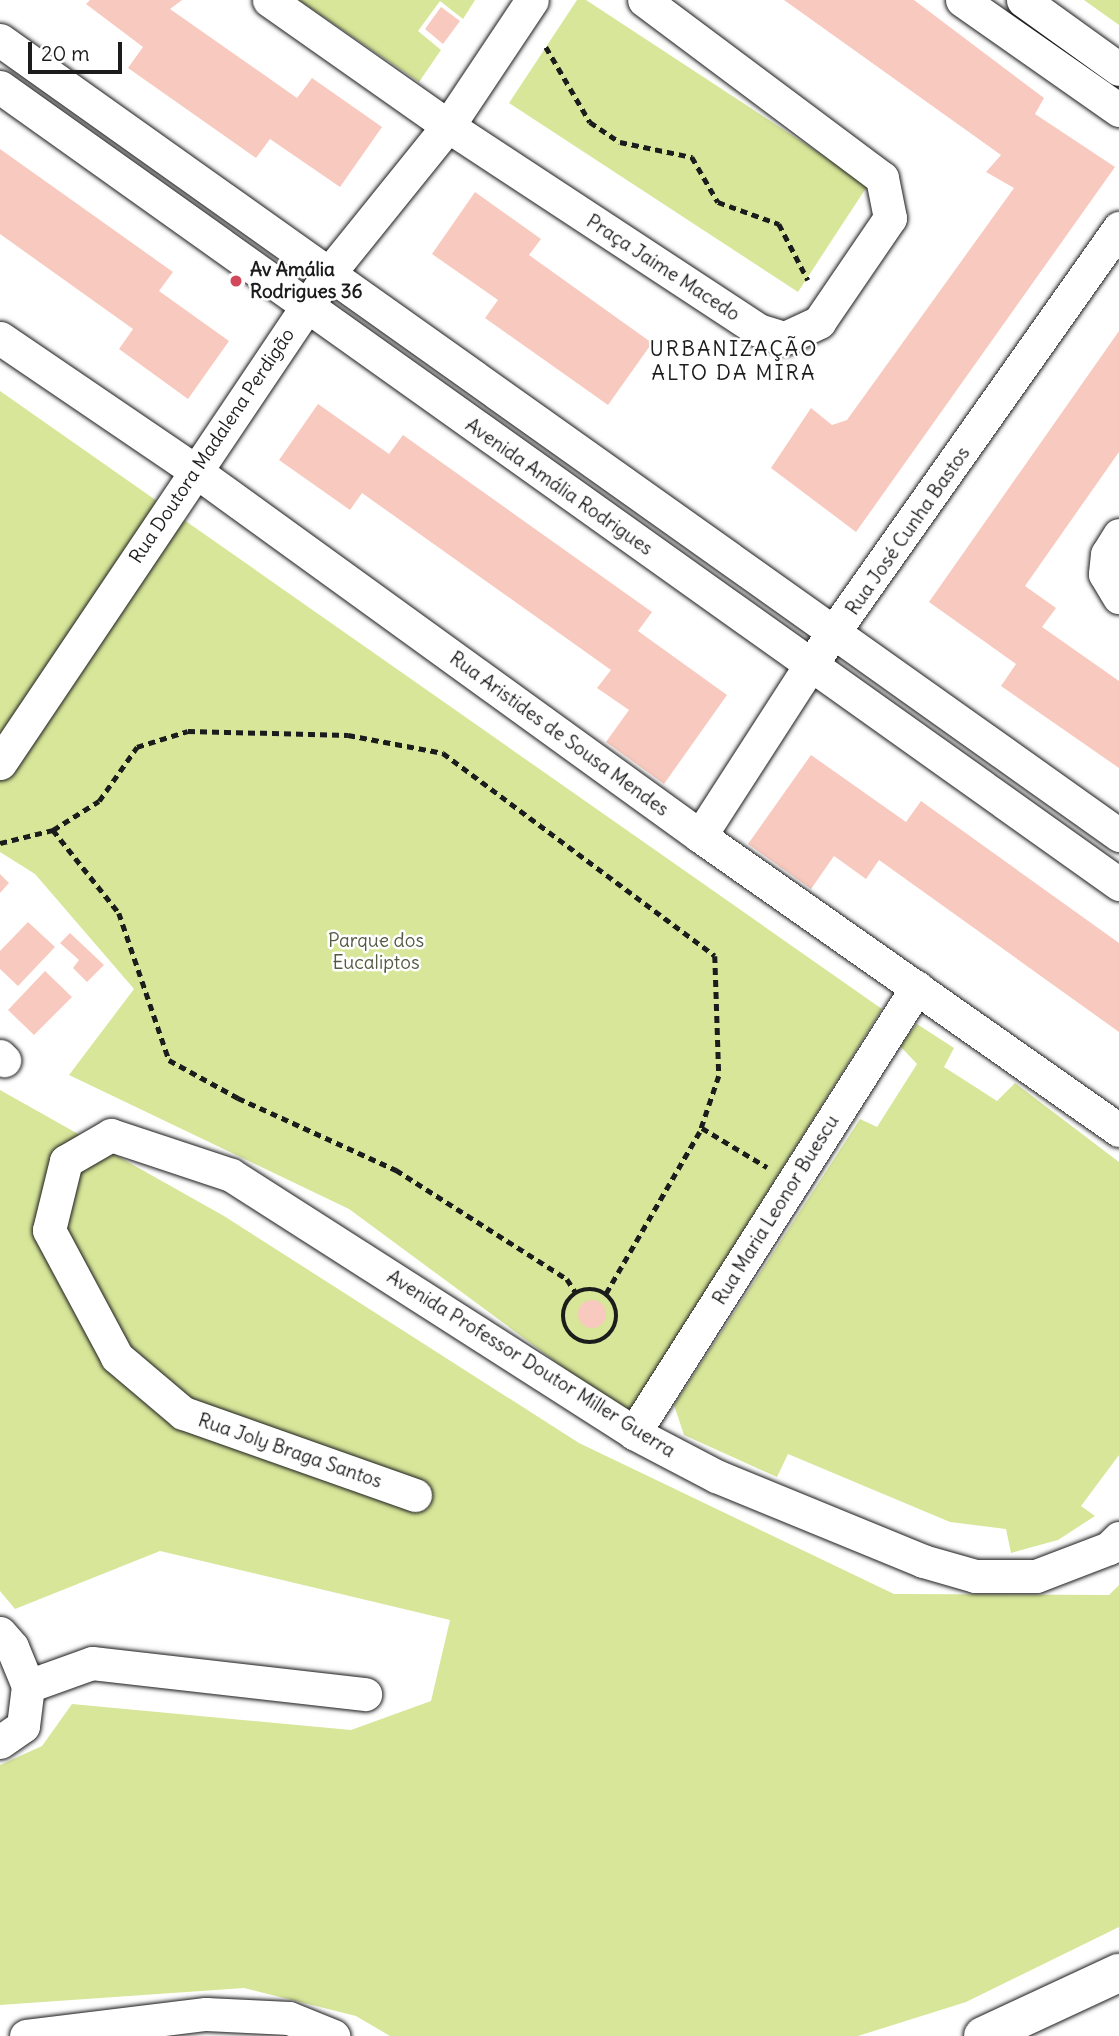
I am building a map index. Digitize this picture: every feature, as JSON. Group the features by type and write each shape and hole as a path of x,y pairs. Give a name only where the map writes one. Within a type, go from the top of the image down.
{"highway":[{"path":"983,2036 1119,1973"}],"street":[{"name":"Praça Jaime Macedo","path":"269,0 448,126 758,330 785,338 819,322 890,218 882,178 644,0"},
{"name":"Rua Doutora Madalena Perdigão","path":"0,763 194,470 330,272 448,126 532,0"},
{"path":"962,0 1119,110"},
{"path":"1023,0 1119,69"},
{"path":"0,40 1119,835"},
{"name":"Avenida Amália Rodrigues","path":"0,87 1119,884"},
{"name":"Rua José Cunha Bastos","path":"700,836 811,664 1119,228"},
{"name":"Rua Aristides de Sousa Mendes","path":"0,338 194,470 700,836 1119,1130"},
{"path":"1119,535 1107,554 1105,574 1119,597"},
{"name":"Rua Maria Leonor Buescu","path":"634,1433 917,987"},
{"name":"Rua Joly Braga Santos","path":"231,1175 111,1135 66,1161 49,1230 117,1357 183,1413 415,1495"},
{"name":"Avenida Professor Doutor Miller Guerra","path":"231,1175 634,1433 716,1476 923,1561 975,1576 1036,1576 1109,1548 1119,1538"},
{"path":"0,1633 12,1647 28,1686 23,1726 0,1742"},
{"path":"28,1686 92,1663 365,1694"},
{"path":"26,2036 205,2014 289,2018 333,2036"}],"path":[{"path":"547,47 590,122 620,142 692,157 718,202 779,223 807,279 834,300"},
{"path":"0,843 52,830 99,801 137,747 188,731 348,735 443,753 715,956 719,1076 702,1128 606,1294"},
{"path":"52,830 119,913 169,1060 238,1098 396,1170 567,1279 576,1293"},
{"path":"702,1128 793,1183"},
{"path":"596,1290 606,1294 613,1302 616,1322 604,1339 583,1342 567,1330 564,1310 576,1293 596,1290"}],"green space":[{"path":"299,0 475,0 463,19 440,1 418,31 441,50 419,82"},
{"path":"577,0 586,0 868,185 798,292 509,103"},
{"path":"1084,0 1119,0 1119,25"},
{"name":"Parque dos Eucaliptos","path":"0,391 882,1009 628,1415 349,1209 69,1075 134,989 35,874 0,852"},
{"path":"917,1024 954,1048 944,1067 997,1101 1015,1083 1119,1162 1119,1455 1081,1506 1095,1516 1058,1540 1011,1553 1006,1529 950,1522 788,1454 777,1477 684,1435 674,1405 860,1119 877,1127 917,1064 900,1046"},
{"path":"0,1090 224,1216 579,1443 894,1594 1109,1595 1119,1585 1119,1927 966,2002 858,2036 390,2036 356,2016 244,1988 0,2005 0,1765 42,1746 72,1704 351,1730 431,1701 450,1620 160,1551 15,1609 0,1591"}],"building":[{"path":"90,0 182,0 170,9 297,98 312,78 382,127 340,187 270,139 256,158 128,68 143,47 86,4"},
{"path":"784,0 914,0 1044,98 1035,114 1115,167 856,532 771,468 811,408 832,425 847,420 1014,188 986,172 1001,155"},
{"path":"441,7 460,21 443,44 425,29"},
{"path":"0,149 173,272 159,291 229,341 188,399 119,349 133,329 0,234"},
{"path":"475,192 541,239 529,255 652,343 608,405 485,318 498,300 432,254"},
{"path":"1119,331 1119,452 1025,586 1056,608 1042,627 1119,681 1119,768 1001,686 1016,664 929,602"},
{"path":"318,404 389,454 403,435 652,612 638,631 727,695 664,784 606,742 629,710 597,688 611,670 362,493 350,510 279,460"},
{"path":"811,755 906,822 921,801 1119,943 1119,1032 879,860 866,879 834,856 811,889 748,844"},
{"path":"0,874 9,883 0,893"},
{"path":"28,922 55,947 18,986 0,969 0,951"},
{"path":"70,933 104,965 87,982 73,968 79,960 60,943"},
{"path":"45,971 72,997 34,1035 8,1010"},
{"path":"592,1300 602,1304 606,1314 602,1324 592,1328 582,1324 578,1314 582,1304"}],"place":[{"name":"Av Amália Rodrigues 36","path":"236,281"}],"district":[{"name":"URBANIZAÇÃO ALTO DA MIRA","path":"734,361"}]}
